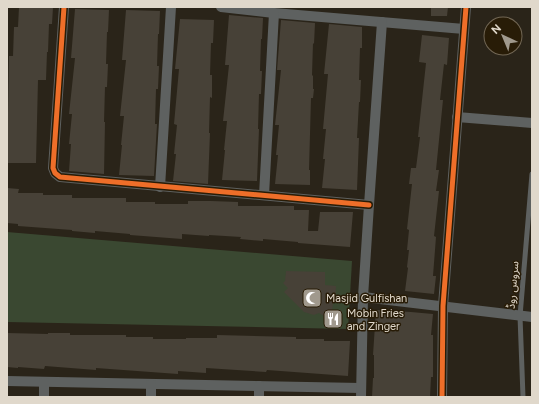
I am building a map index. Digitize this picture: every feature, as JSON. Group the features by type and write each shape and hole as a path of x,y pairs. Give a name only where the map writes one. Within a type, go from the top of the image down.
{"street":[{"path":"64,7 53,168 55,173 60,177 368,205"},
{"path":"160,187 171,7"},
{"path":"221,7 464,29"},
{"path":"442,397 443,306 466,7"},
{"path":"264,195 274,13"},
{"path":"7,381 259,386 361,392 363,297 368,205 382,22"},
{"path":"457,117 532,123"},
{"path":"363,297 532,317"},
{"path":"44,382 44,397"},
{"path":"151,384 151,397"},
{"path":"259,386 259,397"}],"lane":[{"name":"سروس روڈ","path":"523,397 520,316 532,174"}],"green space":[{"path":"7,232 352,261 348,329 7,322"}],"building":[{"path":"19,7 53,7 52,24 49,24 46,80 38,80 36,163 7,163 9,56 13,56 14,27 18,27"},
{"path":"431,7 448,7 447,16 431,16"},
{"path":"75,9 109,10 106,64 108,64 107,87 105,87 104,174 69,171 71,144 69,144 72,114 69,114 75,58 71,58"},
{"path":"126,10 160,11 154,176 119,175 124,116 120,116 126,60 122,60"},
{"path":"229,15 263,18 261,39 260,71 262,71 261,94 259,94 257,181 222,180 227,121 223,121 229,65 225,65"},
{"path":"180,19 214,20 213,43 211,43 210,75 212,75 212,98 210,97 208,184 173,181 177,125 174,124 179,69 175,69"},
{"path":"281,20 315,23 312,75 314,89 313,98 311,98 310,185 275,184 279,125 275,125 281,70 277,70"},
{"path":"329,24 362,27 359,80 361,80 357,138 359,138 357,190 322,188 326,129 323,129 328,74 324,74"},
{"path":"422,35 449,38 447,65 444,64 440,100 443,100 436,170 439,170 436,191 439,191 434,236 436,237 433,276 436,276 434,294 405,291 409,250 407,250 409,230 407,229 412,184 409,184 411,168 416,168 426,63 419,62"},
{"path":"7,188 19,189 18,193 72,195 72,198 126,198 126,202 155,202 155,204 188,204 188,201 211,201 238,202 238,206 294,206 294,210 309,210 308,231 318,231 320,212 353,212 350,247 263,239 263,241 240,239 241,237 182,234 182,239 18,226 18,224 7,223"},
{"name":"Masjid Gulfishan","path":"286,271 325,272 325,285 336,286 335,303 333,303 332,312 327,313 326,317 319,313 314,315 304,312 284,292 288,288 283,283 285,281"},
{"path":"376,310 433,314 431,335 433,335 433,377 431,377 430,397 372,397"},
{"path":"7,333 126,335 126,337 153,337 153,339 217,338 217,335 296,337 296,339 350,341 348,376 267,370 266,372 206,368 206,373 178,371 178,374 96,368 96,370 45,366 44,369 7,367"}],"cycle path":[{"path":"64,7 53,168 55,173 60,177 369,205"},
{"path":"442,397 443,306 466,7"}],"place":[{"name":"Masjid Gulfishan","path":"312,298"},
{"name":"Mobin Fries and Zinger","path":"333,319"}]}
